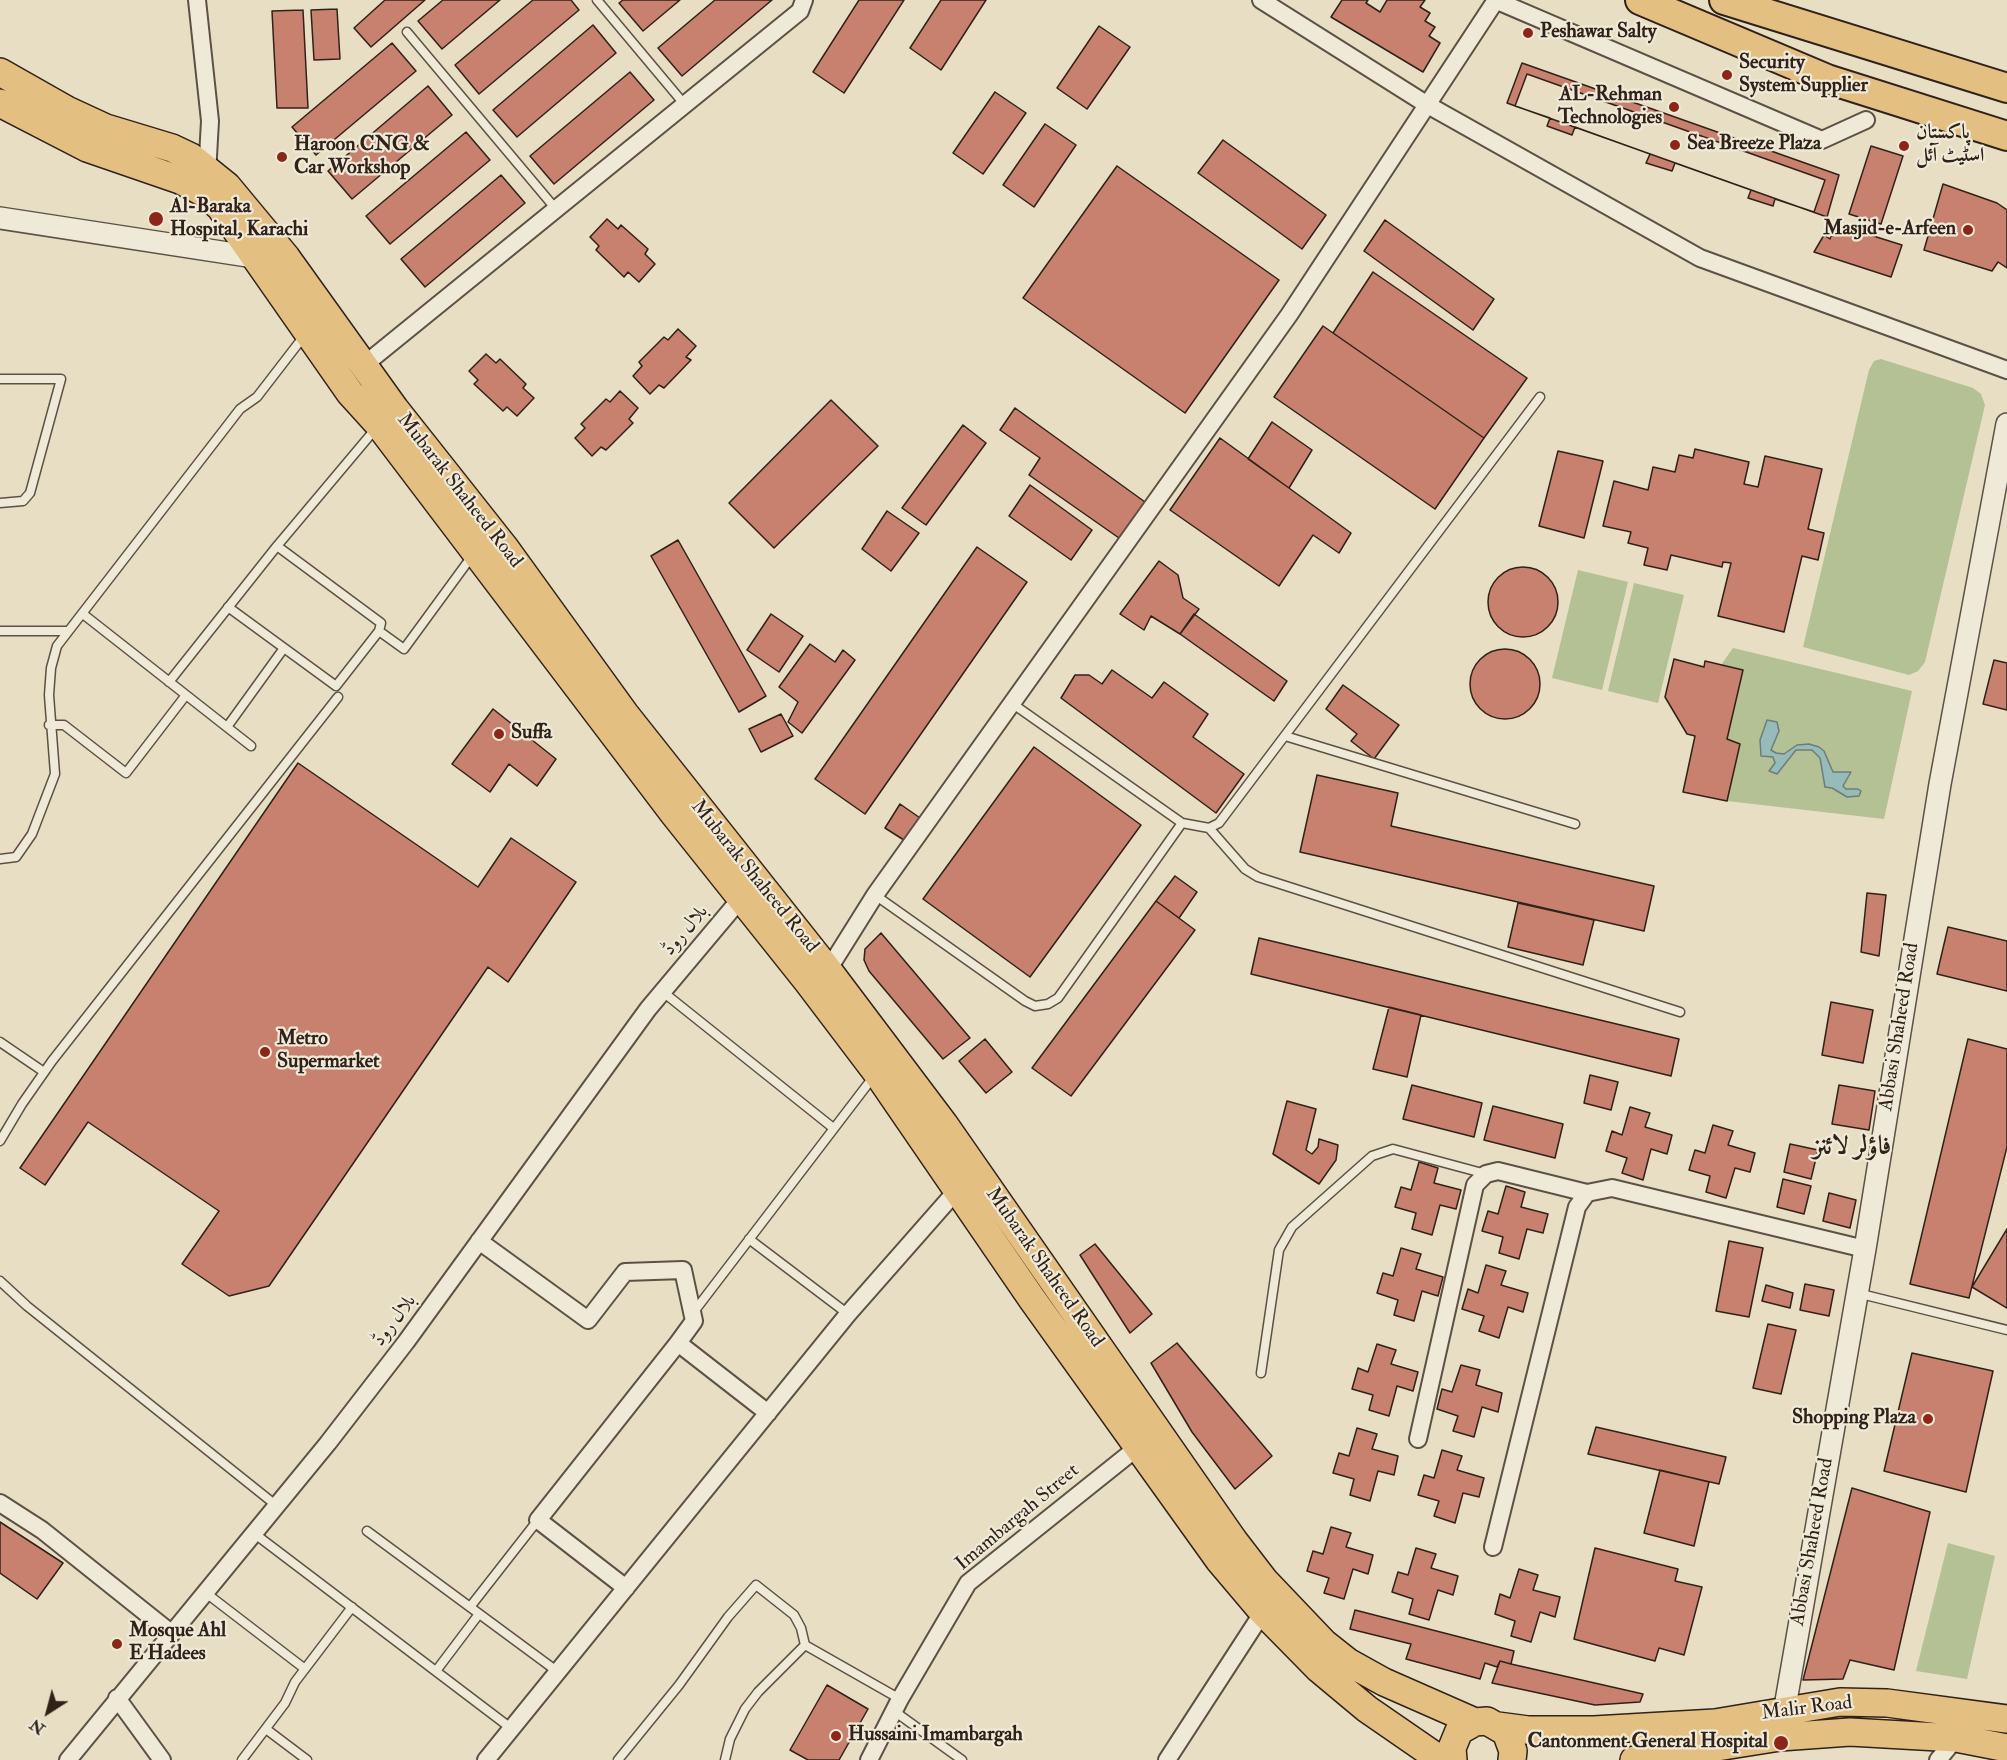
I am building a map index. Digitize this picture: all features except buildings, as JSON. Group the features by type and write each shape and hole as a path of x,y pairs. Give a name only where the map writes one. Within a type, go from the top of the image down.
{"highway":[{"path":"1640,0 1827,79 2007,136"},
{"path":"1724,0 2007,88"}],"main road":[{"name":"Mubarak Shaheed Road","path":"0,72 67,110 106,128 172,148 206,180 254,217 448,479 505,548 625,714 828,970 944,1124 1234,1541 1264,1580 1324,1643 1348,1662 1384,1682 1487,1724"},
{"name":"Mubarak Shaheed Road","path":"0,103 87,148 180,180 206,180"},
{"name":"Mubarak Shaheed Road","path":"206,180 220,207 350,393 379,425 674,814 742,897 877,1073 1219,1560 1263,1612 1319,1669 1427,1754"},
{"name":"Malir Road","path":"1487,1724 1528,1730 1594,1730 1715,1722 1783,1709 1840,1702 1887,1703 2007,1719"},
{"path":"1453,1760 1454,1738 1466,1725 1487,1724 1511,1741 1512,1760"},
{"name":"Malir Road","path":"1634,1760 1780,1737 1850,1732 1956,1738 2007,1748"}],"street":[{"path":"197,0 210,121 206,180"},
{"path":"364,365 801,11 804,0"},
{"path":"1261,0 1426,104 1700,258 2007,370"},
{"path":"828,970 875,895 1289,315 1496,0 1822,140 1866,120"},
{"path":"0,218 259,260 285,257"},
{"name":"Abbasi Shaheed Road","path":"1780,1737 1783,1709 1865,1249 1938,795 2007,424"},
{"name":"بلال روڈ","path":"68,1760 277,1507 406,1342 663,992 742,897"},
{"path":"1418,1439 1475,1185 1486,1174 1498,1171 1587,1193 1612,1188 1865,1249"},
{"path":"486,1760 848,1314 958,1189"},
{"path":"1493,1546 1577,1207 1587,1193"},
{"path":"479,1241 588,1320 625,1272 683,1270 694,1322 538,1520 626,1588"},
{"path":"678,1343 768,1413"},
{"name":"Imambargah Street","path":"868,1760 897,1705 968,1583 1138,1447"},
{"path":"0,1503 42,1530 171,1634"},
{"path":"1167,1760 1263,1612"},
{"path":"117,1698 162,1760"},
{"path":"1938,1760 1956,1738"}],"lane":[{"path":"597,0 685,105"},
{"path":"407,32 555,208"},
{"path":"0,859 16,857 32,834 49,795 55,774 49,725 51,669 57,646 240,410 257,397 307,333"},
{"path":"0,379 61,378 30,493 23,501 0,503"},
{"path":"1013,704 1182,823 1209,828 1219,823 1540,398"},
{"path":"169,682 277,546 379,425"},
{"path":"228,608 336,686 380,630 381,623 277,546"},
{"path":"380,630 404,649 475,552"},
{"path":"83,614 251,746"},
{"path":"0,631 68,631"},
{"path":"227,727 284,648"},
{"path":"49,725 64,725 126,773 186,695"},
{"path":"0,1141 44,1072 338,697"},
{"path":"1285,736 1575,824"},
{"path":"875,895 1025,1001 1035,1006 1048,1004 1058,998 1182,823"},
{"path":"1209,828 1245,869 1258,877 1680,1012"},
{"path":"663,992 832,1127"},
{"path":"0,1042 44,1072"},
{"path":"692,1314 832,1127 877,1073"},
{"path":"1261,1373 1279,1250 1287,1234 1372,1156 1393,1149 1486,1174"},
{"path":"749,1239 848,1314"},
{"path":"0,1281 27,1306 277,1507"},
{"path":"1856,1293 2007,1330"},
{"path":"470,1607 538,1520"},
{"path":"367,1531 558,1672"},
{"path":"255,1534 512,1729"},
{"path":"618,1760 679,1685 728,1617 756,1586 794,1615 805,1645 897,1705 962,1760"},
{"path":"206,1593 305,1669"},
{"path":"242,1760 266,1730 305,1669 352,1607"},
{"path":"436,1671 479,1614"},
{"path":"725,1760 730,1739 745,1709 758,1692 805,1645"},
{"path":"266,1730 307,1760"}],"green space":[{"path":"1881,359 1973,388 1981,394 1985,405 1925,662 1918,671 1909,675 1803,647 1869,370 1874,361"},
{"path":"1578,570 1628,582 1602,690 1552,678"},
{"path":"1634,583 1684,595 1658,703 1608,691"},
{"path":"1733,648 1912,691 1884,819 1727,801 1740,745 1727,739 1743,670 1721,665"},
{"path":"1948,1543 1995,1556 1967,1679 1916,1671"}],"water":[{"path":"1767,720 1777,722 1779,731 1771,750 1784,754 1797,745 1809,744 1819,747 1824,751 1833,772 1851,772 1843,786 1846,789 1858,789 1861,791 1859,796 1847,797 1832,788 1825,787 1820,758 1812,750 1796,750 1777,774 1769,771 1775,763 1773,757 1761,756 1760,740"}],"place":[{"name":"Peshawar Salty","path":"1528,33"},
{"name":"Security System Supplier","path":"1727,75"},
{"name":"AL-Rehman Technologies","path":"1674,107"},
{"name":"Sea Breeze Plaza","path":"1675,145"},
{"name":"پاکستان اسٹیٹ آئل","path":"1904,146"},
{"name":"Haroon CNG & Car Workshop","path":"282,157"},
{"name":"Al-Baraka Hospital, Karachi","path":"156,219"},
{"name":"Masjid-e-Arfeen","path":"1968,230"},
{"name":"Suffa","path":"499,734"},
{"name":"Metro Supermarket","path":"265,1052"},
{"name":"Shopping Plaza","path":"1928,1419"},
{"name":"Mosque Ahl E Hadees","path":"117,1644"},
{"name":"Hussaini Imambargah","path":"836,1736"},
{"name":"Cantonment General Hospital","path":"1781,1743"}],"district":[{"name":"فاؤلر لائنز","path":"1852,1148"}]}
